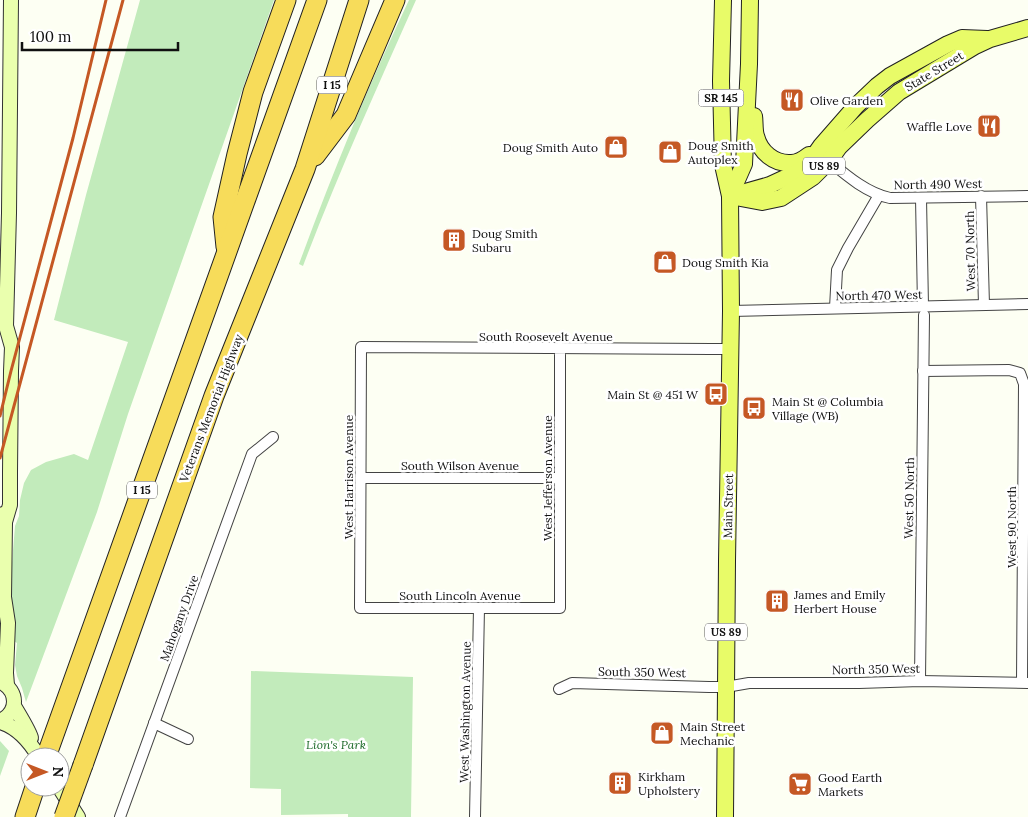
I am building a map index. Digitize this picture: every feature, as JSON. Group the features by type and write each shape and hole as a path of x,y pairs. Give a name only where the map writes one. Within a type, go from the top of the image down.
{"highway":[{"path":"227,253 224,217 237,154 253,92 286,0"},
{"name":"I 15","path":"50,747 317,0"},
{"name":"Veterans Memorial Highway","path":"64,817 214,396 306,169 359,0"},
{"path":"306,169 346,115 395,0"}],"main road":[{"name":"Main Street","path":"723,0 721,82 723,165 730,196 731,311 725,817"},
{"name":"Main Street","path":"730,196 744,164 750,0"},
{"name":"State Street","path":"730,196 762,202 781,198 813,177 829,161 839,147 899,92 990,39 1028,28"},
{"name":"State Street","path":"821,146 856,106 890,76 962,38 990,39"},
{"name":"US 89","path":"749,64 754,83 755,135 759,145 765,152 771,158 792,163 802,160 821,146"},
{"name":"US 89","path":"730,196 770,185 796,173 810,163 821,146"}],"street":[{"path":"0,721 10,714 14,706 14,696 10,688 3,683 6,673 8,623 4,597 5,522 10,505 12,347 6,327 4,213 11,0"},
{"name":"North 490 West","path":"829,161 862,185 879,195 890,198 1028,196"},
{"path":"836,308 837,270 879,195"},
{"name":"West 70 North","path":"981,196 984,305"},
{"name":"West 50 North","path":"920,681 924,311 921,198"},
{"name":"North 470 West","path":"731,311 836,308 924,311 984,305 1028,304"},
{"name":"South Roosevelt Avenue","path":"361,347 730,349"},
{"name":"West Harrison Avenue","path":"360,608 361,347"},
{"name":"West Jefferson Avenue","path":"560,348 560,608"},
{"name":"West 90 North","path":"923,371 1009,370 1020,373 1024,384 1025,683"},
{"name":"Mahogany Drive","path":"120,817 252,454 273,437"},
{"name":"South Wilson Avenue","path":"361,478 560,478"},
{"path":"0,612 4,597"},
{"name":"South Lincoln Avenue","path":"360,608 560,608"},
{"name":"West Washington Avenue","path":"475,817 479,608"},
{"name":"North 350 West","path":"726,686 749,683 920,681 1025,683"},
{"name":"South 350 West","path":"559,689 572,683 726,686"},
{"path":"14,706 31,734 31,744"},
{"path":"0,721 16,730 33,747"},
{"path":"154,723 188,739"},
{"path":"65,797 78,817"}],"green space":[{"path":"140,0 274,0 128,414 97,512 26,702 15,665 17,643 12,640 12,563 15,526 19,516 24,483 31,470 46,462 74,454 88,460 128,342 54,320 86,195"},
{"path":"409,0 416,0 343,165 303,266 299,264 337,164"},
{"name":"Lion's Park","path":"251,671 413,677 411,817 348,817 348,814 281,815 281,789 250,788"},
{"path":"0,741 9,751 0,776"}],"railway":[{"path":"0,416 73,138 106,0"},
{"path":"0,458 123,0"}],"place":[{"name":"Olive Garden","path":"792,100"},
{"name":"Waffle Love","path":"989,126"},
{"name":"Doug Smith Auto","path":"616,147"},
{"name":"Doug Smith Autoplex","path":"670,152"},
{"name":"Doug Smith Subaru","path":"454,240"},
{"name":"Doug Smith Kia","path":"665,262"},
{"name":"Main St @ 451 W","path":"716,394"},
{"name":"Main St @ Columbia Village (WB)","path":"754,408"},
{"name":"James and Emily Herbert House","path":"777,601"},
{"name":"Main Street Mechanic","path":"662,733"},
{"name":"Kirkham Upholstery","path":"620,783"},
{"name":"Good Earth Markets","path":"800,784"}]}
